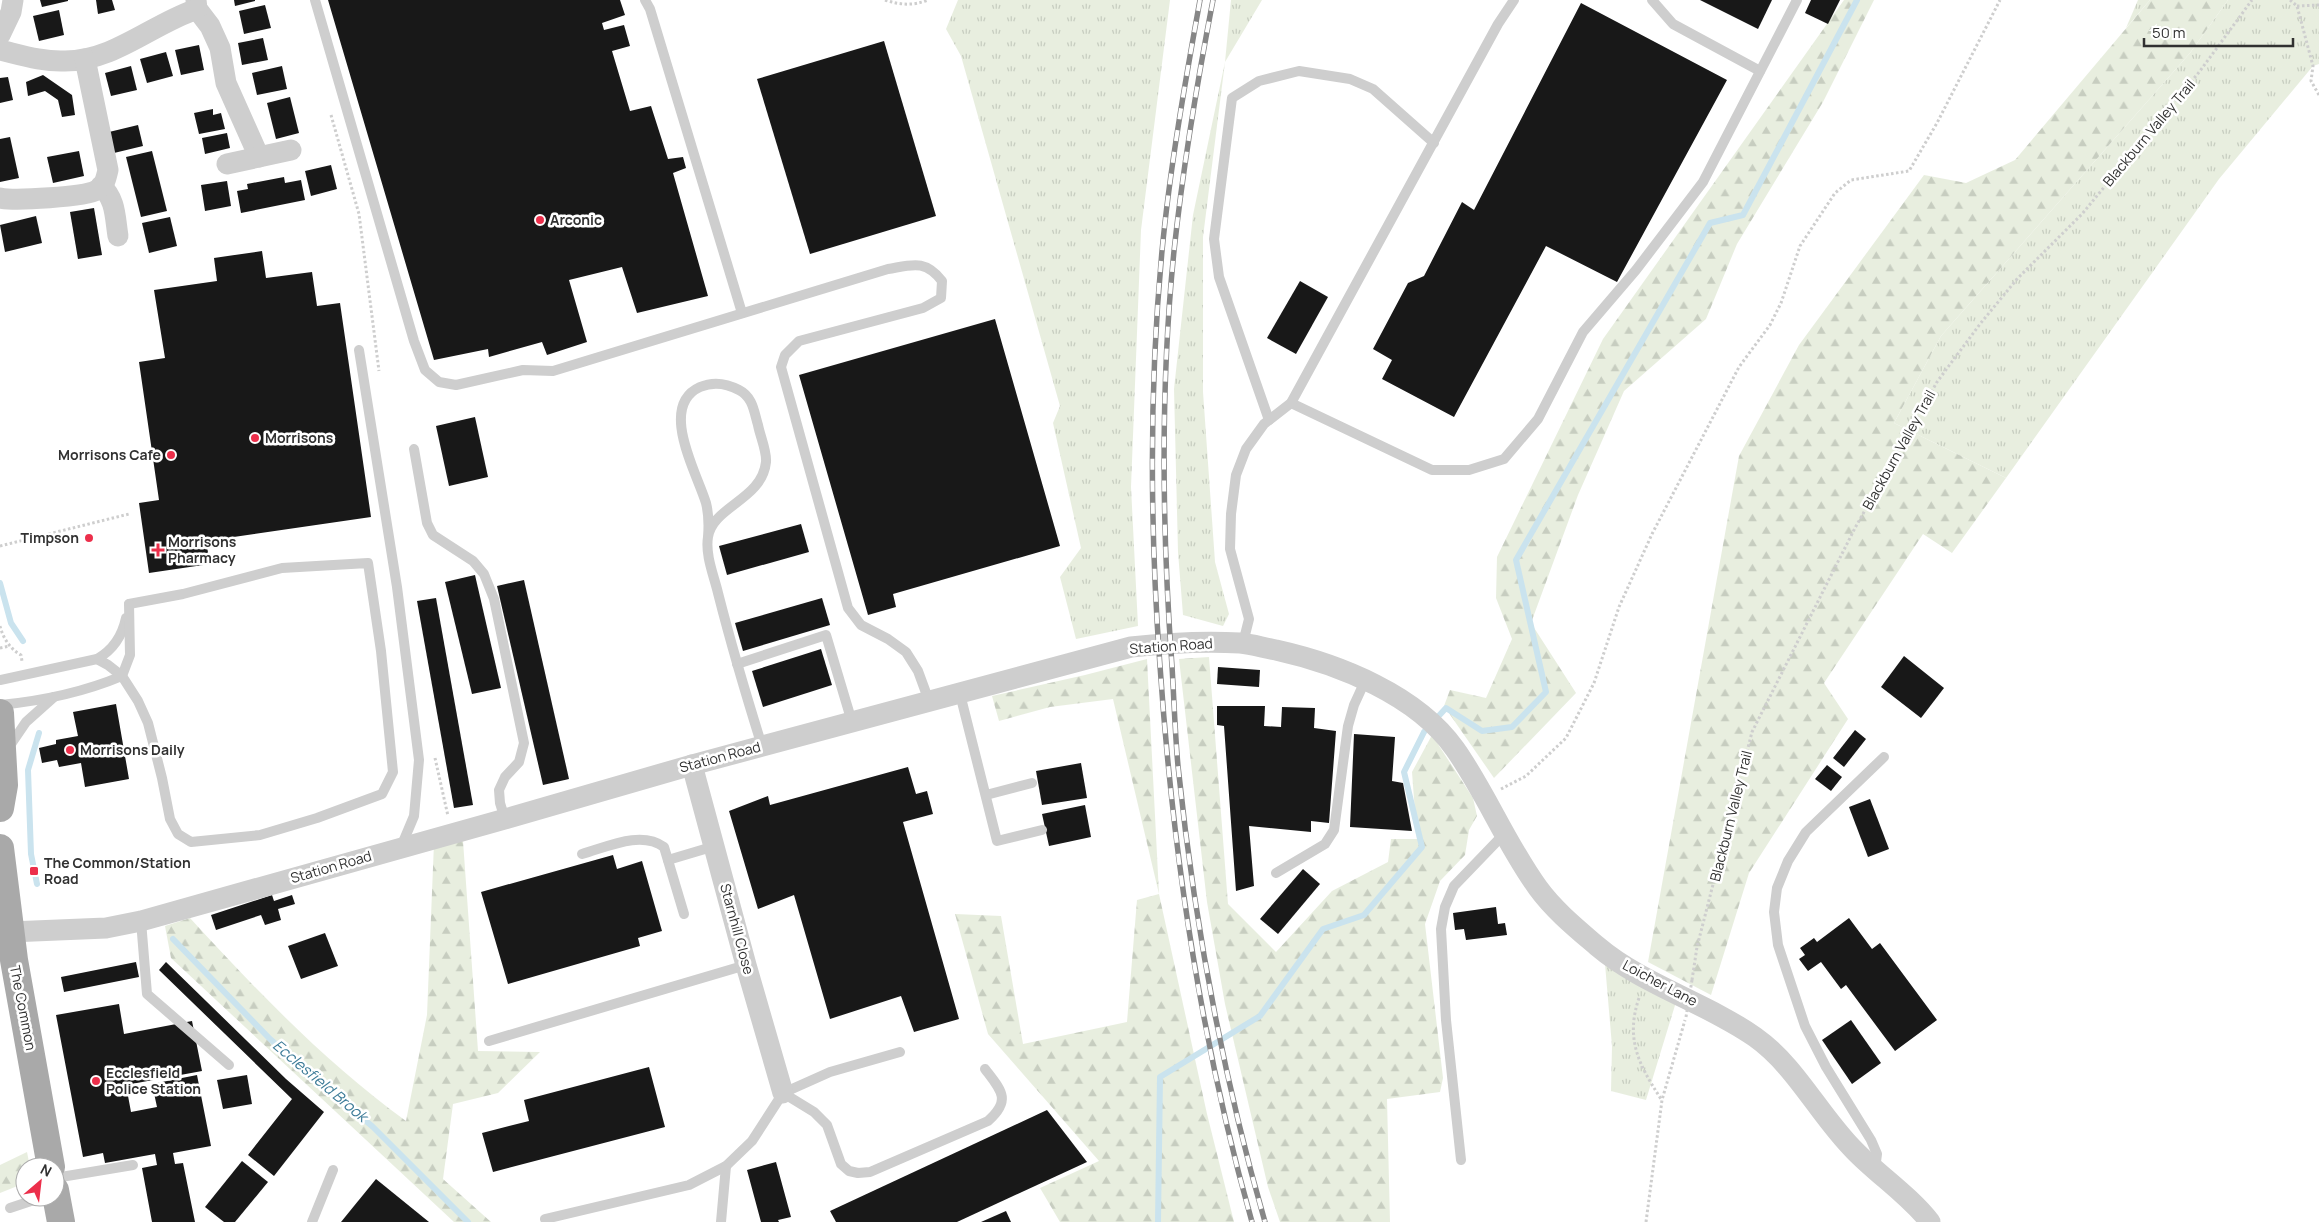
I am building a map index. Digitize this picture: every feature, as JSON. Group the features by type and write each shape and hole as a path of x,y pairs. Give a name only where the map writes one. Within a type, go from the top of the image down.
{"main road":[{"path":"0,713 4,785 0,808"},
{"name":"The Common","path":"0,848 10,932 49,1157"},
{"path":"58,1207 61,1222"}],"street":[{"path":"0,34 11,12 13,0"},
{"path":"0,50 65,62 84,59 112,51 196,4 210,26 220,48 226,83 258,157"},
{"path":"0,198 57,197 97,190 106,182 108,170 84,59"},
{"path":"227,164 291,150"},
{"path":"101,186 109,193 114,204 118,236"},
{"name":"Station Road","path":"10,932 106,928 140,920 505,819 692,764 1131,647 1191,642 1243,643 1293,654 1365,681 1408,703 1424,715"},
{"name":"Loicher Lane","path":"1424,715 1441,731 1454,748 1486,798 1538,888 1555,909 1606,954 1646,978 1718,1014 1758,1039 1784,1064 1830,1124 1930,1222"},
{"name":"Starnhill Close","path":"692,764 746,965 783,1093"}],"lane":[{"path":"315,0 414,341 425,370 439,382 456,385 523,370 553,371 888,269 918,264 933,269 942,281 940,298 923,308 799,341 785,354 781,368 848,608 861,625 888,638 906,652 918,671 929,701"},
{"path":"645,0 650,9 742,313"},
{"path":"1243,643 1248,619 1230,549 1231,514 1236,475 1246,449 1270,420 1291,402 1498,24 1514,0"},
{"path":"1652,0 1673,24 1760,71"},
{"path":"1291,402 1432,470 1469,470 1504,459 1538,419 1583,332 1636,270 1703,182 1797,0"},
{"path":"1270,420 1219,277 1214,239 1232,98 1259,81 1299,71 1350,79 1374,89 1434,143"},
{"path":"359,350 397,587 419,760 414,816 401,847"},
{"path":"708,537 716,520 748,495 762,477 766,461 752,402 742,391 726,383 709,383 692,391 682,408 681,433 706,504 709,518 708,537 710,560 737,664 762,746"},
{"path":"414,449 427,523 433,535 473,561 484,574 494,599 524,743 519,762 505,777 499,790 500,803 505,819"},
{"path":"97,659 122,676 138,701 148,723 170,819 178,834 191,842 260,835 317,818 382,794 393,772 381,651 368,563 282,568 183,594 129,604"},
{"path":"0,680 97,659 110,651 118,641 125,626 129,604"},
{"path":"0,705 55,696 99,686 122,676 130,656 129,604"},
{"path":"737,664 826,635 852,722"},
{"path":"1276,873 1325,844 1334,830 1348,726 1354,705 1365,681"},
{"path":"960,694 997,841 1042,830"},
{"path":"3,757 26,722 55,696"},
{"path":"1874,1169 1877,1154 1871,1140 1826,1067 1805,1026 1778,945 1774,912 1777,888 1788,861 1806,832 1884,757"},
{"path":"986,794 1032,783"},
{"path":"1461,1160 1446,1020 1441,928 1445,907 1454,886 1505,833"},
{"path":"582,854 633,840 646,839 657,842 664,847 684,914"},
{"path":"668,860 715,846"},
{"path":"140,920 147,994 229,1065"},
{"path":"488,1041 746,965"},
{"path":"545,1219 689,1185 726,1166 752,1141 783,1093 830,1072 900,1052"},
{"path":"783,1093 814,1112 827,1125 841,1164 849,1171 870,1172 988,1120 999,1111 1003,1101 1001,1090 984,1069"},
{"path":"65,1176 133,1165"},
{"path":"721,1222 726,1166"},
{"path":"312,1222 334,1170"},
{"path":"10,1208 15,1206"}],"path":[{"path":"885,0 899,4 918,4 928,0"},
{"path":"1486,798 1526,776 1566,738 1594,682 1619,606 1652,534 1740,366 1770,325 1781,303 1800,246 1835,193 1851,180 1909,171 1938,123 2000,0"},
{"name":"Blackburn Valley Trail","path":"1662,1100 1686,1017 1697,947 1752,732 1855,528 1937,382 1980,324 2017,279 2082,214 2200,71 2252,0"},
{"path":"2290,0 2297,6 2313,66 2311,81 2319,95"},
{"path":"2297,6 2319,5"},
{"path":"0,546 9,542 129,514"},
{"path":"0,626 10,646 21,655 25,674"},
{"path":"0,648 10,646"},
{"path":"1646,978 1634,1018 1633,1040 1646,1075 1662,1100 1646,1222"}],"green space":[{"path":"958,0 1170,0 1141,230 1131,487 1138,626 1076,639 1060,577 1081,548 1053,423 1060,406 961,56 946,29"},
{"path":"1231,0 1262,0 1225,62"},
{"path":"1844,0 1874,0 1823,102 1737,244 1706,319 1624,391 1578,495 1531,623 1576,693 1494,778 1444,706 1450,690 1486,698 1512,639 1496,598 1497,557 1603,339"},
{"path":"2138,0 2150,0 2126,28"},
{"path":"2150,0 2228,0 2190,53 1941,336 1894,423 2006,478 1952,553 1923,534 1824,683 1848,719 1749,873 1711,995 1648,962 1739,456 1799,345 1924,175 1966,183 2015,160"},
{"path":"2228,0 2319,0 2319,64 2313,66 2219,179 2006,478 1894,423 1941,336 2190,53"},
{"path":"1225,62 1203,237 1203,392 1215,562 1229,614 1223,626 1183,615 1178,552 1174,389 1193,215"},
{"path":"1209,657 1228,904 1276,952 1332,891 1388,862 1391,839 1417,839 1412,772 1432,735 1473,798 1477,816 1469,830 1465,855 1440,881 1425,924 1443,1078 1440,1092 1387,1099 1390,1222 1280,1222 1268,1187 1225,1004 1207,902 1179,659"},
{"path":"1147,659 1159,894 1113,699 1050,707 999,721 992,696"},
{"path":"463,841 478,1051 540,1052 498,1093 453,1104 443,1179 491,1222 454,1222 171,958 165,926 190,918 320,1051 376,1099 406,1121 427,1015 434,843"},
{"path":"1159,894 1207,1114 1234,1222 1060,1222 1040,1188 1099,1161 988,1034 955,914 1001,916 1023,1044 1127,1022 1137,900"},
{"path":"1605,964 1676,1002 1646,1100 1611,1091 1612,1046"},
{"path":"27,1152 28,1157 17,1157"},
{"path":"15,1158 15,1187 0,1193 0,1165"}],"building":[{"path":"40,0 68,0 68,1 42,7"},
{"path":"96,0 112,0 115,10 98,14"},
{"path":"234,0 255,0 255,1 235,6"},
{"name":"Arconic","path":"328,0 620,0 625,15 602,23 604,30 624,25 630,46 612,51 630,111 651,106 668,159 683,157 686,168 673,173 708,296 637,313 622,267 569,280 587,342 547,355 542,342 489,357 488,349 434,360"},
{"path":"1700,0 1772,0 1758,29"},
{"path":"1811,0 1840,0 1828,24 1805,13"},
{"path":"1581,3 1727,80 1617,282 1546,246 1454,417 1382,379 1392,360 1373,349 1408,283 1424,276 1462,202 1474,210"},
{"path":"265,5 271,28 244,34 239,11"},
{"path":"59,10 64,35 39,41 33,16"},
{"path":"263,38 268,60 242,65 238,43"},
{"path":"884,41 936,216 810,254 757,79"},
{"path":"199,45 204,70 181,75 175,50"},
{"path":"166,52 173,76 147,83 140,59"},
{"path":"131,66 137,90 111,96 105,73"},
{"path":"282,66 287,89 257,95 252,73"},
{"path":"43,75 72,95 75,115 62,117 58,100 45,91 28,96 26,82"},
{"path":"8,77 13,100 0,103 0,78"},
{"path":"290,97 299,133 276,139 267,103"},
{"path":"213,109 213,115 221,113 225,129 199,134 194,113"},
{"path":"138,125 143,146 114,153 109,132"},
{"path":"227,133 230,148 205,154 202,138"},
{"path":"10,137 19,178 0,182 0,139"},
{"path":"79,151 84,176 53,183 47,157"},
{"path":"152,151 167,211 141,217 126,157"},
{"path":"331,165 337,189 311,196 305,171"},
{"path":"284,177 285,183 301,180 305,200 241,213 237,191 248,189 247,184"},
{"path":"227,181 231,206 205,211 201,185"},
{"path":"94,208 102,255 78,259 70,212"},
{"path":"36,216 42,243 5,252 0,225"},
{"path":"170,217 177,246 149,253 142,223"},
{"name":"Morrisons","path":"262,251 266,278 312,272 317,306 340,303 371,517 206,541 210,564 149,573 139,503 159,500 139,362 165,358 154,290 217,281 214,258"},
{"path":"1300,281 1328,297 1296,354 1267,338"},
{"path":"995,319 1060,546 893,594 896,607 868,615 799,375"},
{"path":"475,417 488,477 449,486 436,426"},
{"path":"801,524 809,552 727,575 719,546"},
{"path":"475,575 501,688 472,694 445,582"},
{"path":"524,580 569,779 543,785 497,586"},
{"path":"436,598 473,805 454,808 417,601"},
{"path":"822,598 830,625 743,651 735,623"},
{"path":"821,649 832,685 763,707 752,671"},
{"path":"1904,656 1944,688 1921,718 1881,687"},
{"path":"1218,667 1260,670 1259,687 1217,684"},
{"path":"116,704 129,779 85,787 81,763 59,767 57,760 42,763 39,748 56,744 56,740 78,736 73,712"},
{"path":"1217,706 1265,706 1264,726 1281,727 1282,707 1315,708 1314,728 1336,731 1329,823 1311,821 1311,832 1249,826 1254,886 1236,891 1224,726 1217,725"},
{"path":"1855,730 1866,739 1844,767 1833,758"},
{"path":"1354,734 1395,737 1392,781 1403,783 1412,831 1350,827"},
{"path":"1081,763 1087,798 1042,805 1036,771"},
{"path":"1827,765 1842,777 1831,791 1815,779"},
{"path":"908,767 916,794 927,791 933,814 903,822 959,1019 914,1032 901,996 830,1019 794,895 758,909 729,811 768,796 770,805"},
{"path":"1870,799 1889,849 1868,857 1849,807"},
{"path":"1085,805 1091,837 1049,846 1042,814"},
{"path":"613,855 617,869 642,861 662,931 638,938 640,946 508,984 481,892"},
{"path":"1303,869 1320,884 1278,934 1260,919"},
{"path":"272,895 274,901 292,895 295,904 278,909 281,920 265,925 261,915 216,930 211,915"},
{"path":"1496,907 1498,924 1505,923 1507,935 1466,940 1464,929 1455,930 1453,913"},
{"path":"1849,918 1872,949 1880,943 1937,1020 1895,1051 1846,985 1841,989 1821,962 1808,971 1799,959 1805,955 1800,948 1814,938 1817,942"},
{"path":"325,933 338,966 301,979 288,946"},
{"path":"136,962 139,977 64,992 61,977"},
{"path":"166,962 286,1079 324,1112 274,1176 248,1155 292,1099 159,970"},
{"path":"119,1004 124,1034 192,1021 202,1071 126,1085 131,1112 157,1107 152,1084 197,1075 211,1146 173,1153 175,1164 183,1163 195,1222 152,1222 142,1168 157,1165 155,1154 105,1163 103,1153 83,1157 56,1015"},
{"path":"1851,1020 1881,1063 1852,1084 1822,1040"},
{"path":"649,1067 665,1127 493,1172 482,1133 529,1121 524,1100"},
{"path":"247,1075 252,1104 223,1109 217,1080"},
{"path":"1047,1110 1087,1162 957,1222 836,1222 830,1211"},
{"path":"242,1161 268,1182 235,1222 224,1222 205,1207"},
{"path":"776,1162 791,1217 778,1220 779,1222 761,1222 747,1170"},
{"path":"376,1179 429,1222 341,1222"},
{"path":"1006,1211 1011,1222 981,1222"}],"waterway":[{"path":"1158,1222 1160,1077 1260,1016 1323,929 1364,915 1422,847 1404,772 1424,732 1446,708 1482,731 1512,727 1546,692 1516,560 1710,223 1743,215 1857,0"},
{"name":"Ecclesfield Brook","path":"0,583 11,623 23,641"},
{"name":"Ecclesfield Brook","path":"37,884 31,854 28,770 39,733"},
{"name":"Ecclesfield Brook","path":"173,939 270,1039 373,1127 468,1222"}],"railway":[{"path":"1200,0 1183,94 1162,251 1153,407 1154,563 1166,737 1181,877 1191,947 1218,1085 1252,1222"},
{"path":"1213,0 1186,157 1169,303 1164,459 1166,563 1177,754 1192,881 1211,996 1223,1053 1265,1222"}],"place":[{"name":"Arconic","path":"540,220"},
{"name":"Morrisons","path":"255,438"},
{"name":"Morrisons Cafe","path":"171,455"},
{"name":"Timpson","path":"89,538"},
{"name":"Morrisons Pharmacy","path":"158,550"},
{"name":"Morrisons Daily","path":"70,750"},
{"name":"The Common/Station Road","path":"34,871"},
{"name":"Ecclesfield Police Station","path":"96,1081"}]}
